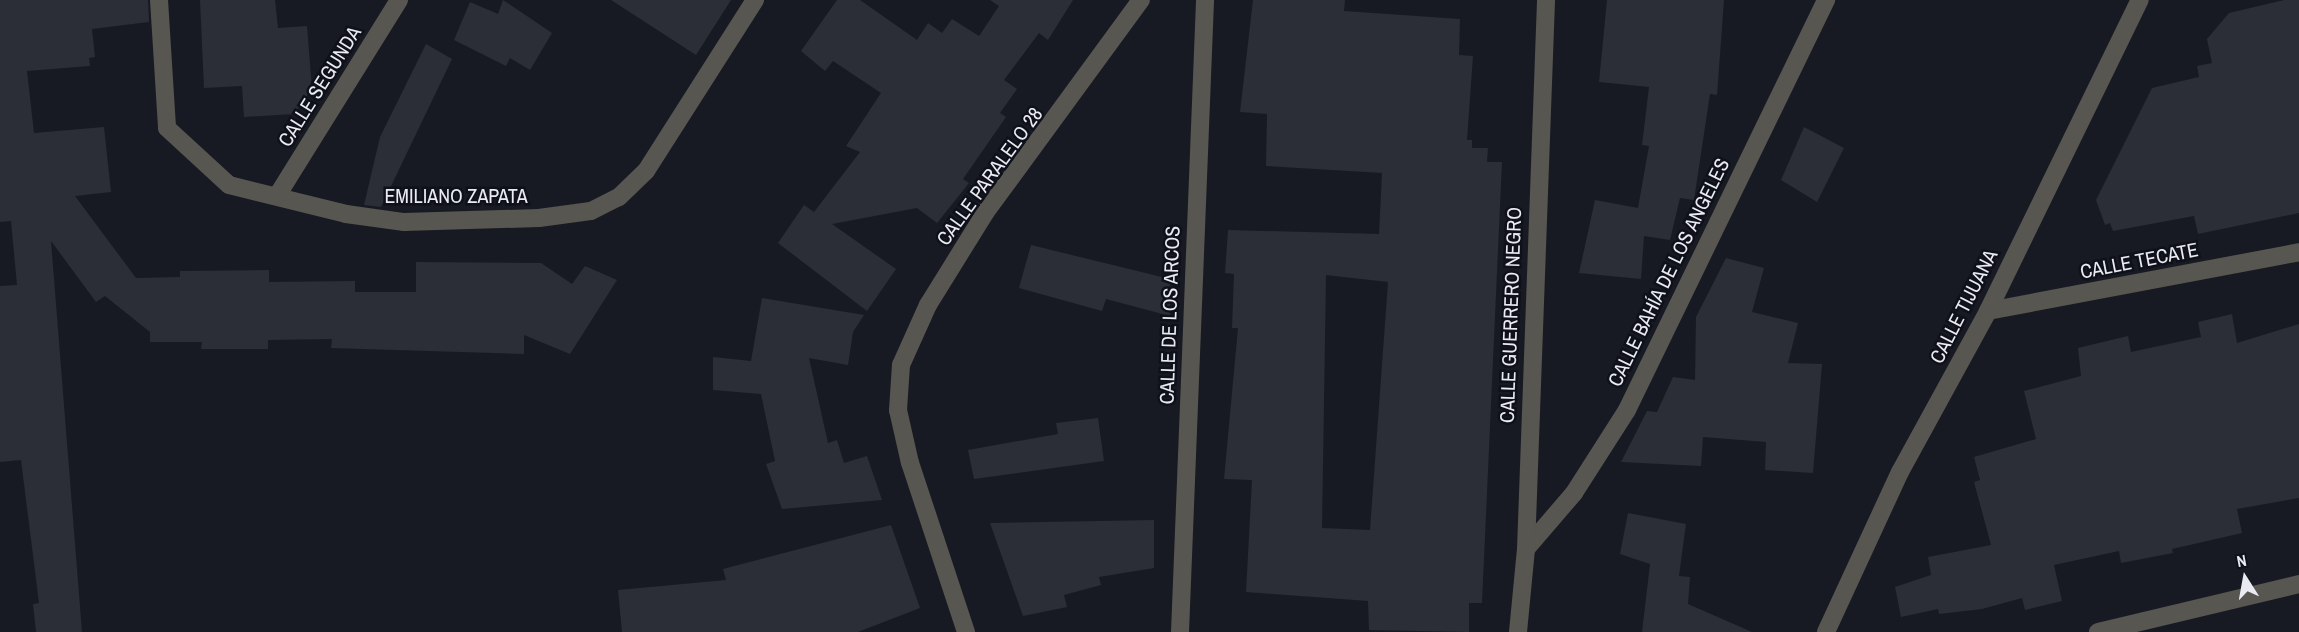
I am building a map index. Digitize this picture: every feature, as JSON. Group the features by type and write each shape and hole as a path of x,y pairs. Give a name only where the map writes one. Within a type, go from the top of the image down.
{"street":[{"name":"EMILIANO ZAPATA","path":"159,0 167,128 229,185 346,214 404,222 591,211 619,197 646,171 755,0"},
{"name":"CALLE SEGUNDA","path":"277,196 399,0"},
{"name":"CALLE PARALELO 28","path":"966,632 910,463 898,410 901,365 928,305 985,213 1141,0"},
{"name":"CALLE DE LOS ARCOS","path":"1180,632 1205,0"},
{"name":"CALLE GUERRERO NEGRO","path":"1518,632 1526,549 1546,0"},
{"name":"CALLE BAHÍA DE LOS ANGELES","path":"1526,549 1574,493 1627,410 1826,0"},
{"name":"CALLE TIJUANA","path":"1826,632 1900,472 1988,311 2140,0"},
{"name":"CALLE TECATE","path":"1988,311 2299,252"},
{"path":"2098,632 2299,584"}],"building":[{"path":"0,0 148,0 149,22 92,29 95,57 89,58 90,66 27,71 34,133 104,127 111,192 75,196 136,278 180,277 180,271 269,270 269,282 355,281 355,292 416,292 416,262 541,263 572,284 585,266 617,280 570,354 524,335 524,354 331,348 332,339 268,340 268,349 201,349 202,342 150,342 150,332 105,296 96,302 51,241 82,632 36,632 33,604 39,603 21,460 0,462 0,286 17,285 11,221 0,222"},
{"path":"200,0 275,0 278,28 307,26 312,89 294,114 244,117 242,86 204,88"},
{"path":"503,0 552,33 530,70 510,58 506,66 454,40 470,2 498,14"},
{"path":"611,0 731,0 696,55"},
{"path":"837,0 860,0 917,40 928,23 942,33 952,19 979,36 999,6 990,0 1073,0 1048,40 1039,33 1004,80 1017,89 1000,113 1006,117 963,179 969,183 937,223 917,208 832,224 896,269 867,311 778,243 804,205 814,212 860,152 846,146 881,93 833,61 825,71 801,51"},
{"path":"1253,0 1345,0 1344,11 1460,19 1459,55 1473,56 1467,140 1472,140 1472,148 1488,148 1487,162 1502,162 1482,603 1469,603 1469,632 1369,630 1368,601 1246,592 1252,480 1224,479 1238,328 1232,328 1234,274 1225,273 1228,230 1379,234 1382,173 1266,166 1267,114 1240,112","holes":["1326,275 1388,282 1370,530 1322,528"]},
{"path":"1607,0 1724,0 1717,95 1710,94 1694,200 1680,198 1670,240 1644,236 1641,279 1579,273 1595,200 1638,208 1649,146 1642,145 1649,87 1599,82"},
{"path":"2284,0 2299,0 2299,213 2198,234 2194,216 2113,231 2110,223 2105,225 2096,200 2152,88 2199,77 2197,66 2212,63 2207,39 2229,13"},
{"path":"426,44 452,59 381,207 364,205 380,137"},
{"path":"1804,127 1844,148 1817,202 1781,180"},
{"path":"1031,245 1170,279 1170,316 1106,299 1102,311 1019,288"},
{"path":"1726,258 1764,268 1752,312 1798,323 1788,363 1822,364 1813,473 1765,470 1766,442 1703,437 1701,466 1621,462 1647,411 1657,412 1673,377 1695,380 1696,317"},
{"path":"762,298 864,315 853,332 848,365 809,358 828,443 837,440 844,463 867,456 882,500 782,509 766,464 775,461 761,394 713,390 713,357 751,361"},
{"path":"2232,314 2237,343 2299,324 2299,498 2237,509 2242,533 2172,549 2173,553 2121,563 2119,551 2054,565 2062,601 2025,610 2022,598 1982,609 1939,614 1938,609 1901,617 1895,587 1931,575 1928,557 1991,545 1974,482 1980,480 1974,457 2036,439 2024,391 2081,376 2078,348 2128,336 2131,352 2201,337 2198,322"},
{"path":"1098,418 1104,461 974,479 968,450 1058,434 1056,423"},
{"path":"1628,513 1686,524 1679,576 1690,577 1688,604 1752,632 1642,632 1650,564 1620,554"},
{"path":"1154,520 1154,568 1099,577 1101,585 1064,595 1067,607 1023,616 990,523"},
{"path":"891,525 920,608 858,632 622,632 618,590 726,580 723,569"}]}
